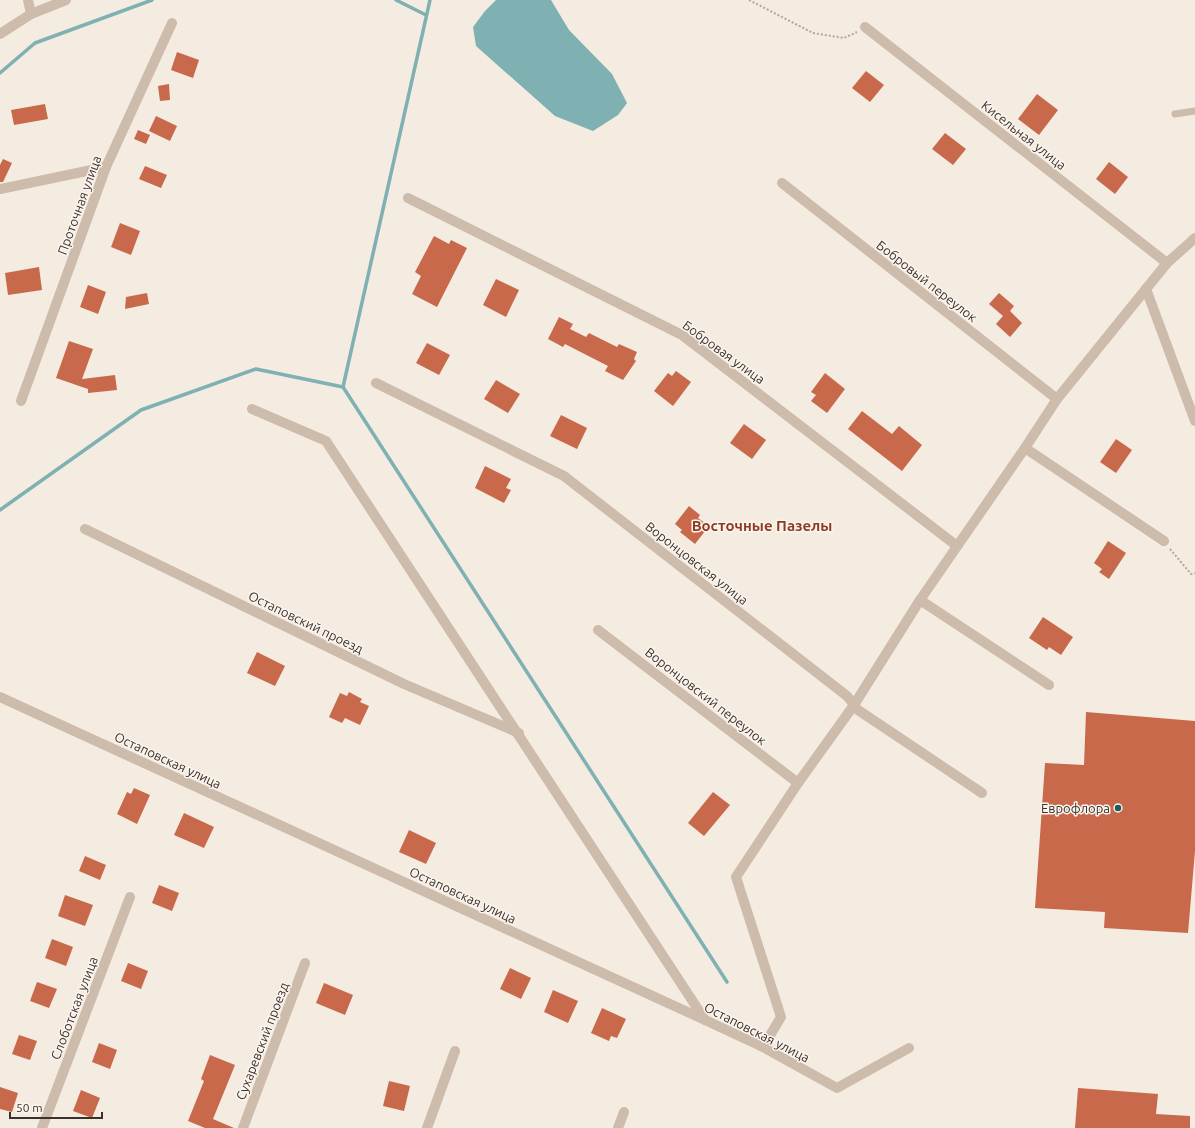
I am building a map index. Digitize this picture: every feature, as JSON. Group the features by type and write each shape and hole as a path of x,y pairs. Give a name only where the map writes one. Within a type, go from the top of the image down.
{"street":[{"path":"28,0 31,14"},
{"path":"0,34 31,14 66,0"},
{"name":"Проточная улица","path":"21,401 106,167 172,24"},
{"name":"Кисельная улица","path":"865,27 1167,263"},
{"path":"0,190 106,167"},
{"name":"Бобровый переулок","path":"782,183 1057,399"},
{"name":"Бобровая улица","path":"408,198 682,335 957,546"},
{"path":"763,1047 781,1017 736,877 798,784 854,705 920,600 1057,399 1167,263 1195,238"},
{"path":"1146,289 1195,421"},
{"name":"Воронцовская улица","path":"376,383 564,476 847,696 858,710 982,793"},
{"path":"252,409 326,441 519,733 705,1020"},
{"path":"1025,448 1164,541"},
{"name":"Остаповский проезд","path":"85,529 404,684 519,733"},
{"path":"920,600 1049,685"},
{"name":"Воронцовский переулок","path":"598,630 798,784"},
{"name":"Остаповская улица","path":"0,697 763,1047 837,1088 909,1048"},
{"name":"Слоботская улица","path":"42,1128 130,897"},
{"name":"Сухаревский проезд","path":"243,1128 305,963"},
{"path":"427,1128 455,1051"},
{"path":"618,1128 624,1112"}],"lane":[{"path":"1175,114 1195,110"}],"path":[{"path":"749,0 813,33 844,38 865,27"},
{"path":"1164,541 1191,574 1195,573"}],"water":[{"path":"496,0 551,0 569,30 612,74 627,103 618,115 593,131 555,116 476,46 473,27 485,11"}],"building":[{"path":"177,52 199,60 193,78 171,70"},
{"path":"866,71 884,85 870,102 852,88"},
{"path":"169,84 170,100 160,101 158,86"},
{"path":"1037,94 1058,110 1039,135 1018,119"},
{"path":"45,104 48,119 14,125 11,110"},
{"path":"156,116 177,126 170,141 149,131"},
{"path":"138,130 150,135 146,144 134,139"},
{"path":"945,133 966,149 953,165 932,149"},
{"path":"3,159 12,163 3,182 0,182 0,165"},
{"path":"1109,162 1128,177 1115,194 1096,179"},
{"path":"145,166 167,175 161,188 139,179"},
{"path":"120,223 140,231 131,255 111,247"},
{"path":"434,236 449,244 451,240 467,248 437,307 412,294 421,276 415,272"},
{"path":"39,267 42,290 8,295 5,273"},
{"path":"496,279 519,290 506,317 483,305"},
{"path":"88,285 106,292 98,314 80,307"},
{"path":"147,293 149,304 125,309 126,297"},
{"path":"999,293 1014,306 1010,311 1022,323 1010,337 996,324 1003,316 989,304"},
{"path":"559,317 573,324 570,329 586,337 589,333 617,347 619,344 637,352 634,359 636,361 623,380 605,371 608,366 565,344 563,347 548,339"},
{"path":"69,341 93,349 82,379 115,375 117,390 88,393 88,389 56,378"},
{"path":"427,343 450,355 439,375 416,363"},
{"path":"676,371 691,382 673,406 654,391 668,373 672,376"},
{"path":"825,373 845,389 827,413 811,401 816,395 811,392"},
{"path":"496,380 520,394 508,413 484,399"},
{"path":"862,411 892,434 899,426 922,445 902,471 848,429"},
{"path":"561,415 587,428 577,449 550,436"},
{"path":"744,424 766,440 752,459 730,443"},
{"path":"1116,439 1132,450 1116,473 1100,462"},
{"path":"485,466 511,479 506,488 511,490 504,503 475,488"},
{"path":"689,506 700,515 698,518 709,526 695,544 680,532 682,530 675,524"},
{"path":"1108,541 1126,553 1109,579 1099,572 1102,569 1094,563"},
{"path":"1043,617 1073,637 1061,655 1049,647 1047,650 1029,638"},
{"path":"257,652 285,666 275,686 247,673"},
{"path":"349,692 362,699 360,702 369,706 360,725 345,718 342,723 329,717 340,693 347,696"},
{"name":"Еврофлора","path":"1086,712 1195,721 1195,851 1188,933 1104,928 1105,912 1035,908 1045,763 1084,765"},
{"path":"134,788 150,795 137,824 117,814 127,792 131,794"},
{"path":"713,792 730,805 704,836 688,823"},
{"path":"184,813 214,827 204,848 174,835"},
{"path":"409,830 436,843 426,864 399,852"},
{"path":"85,856 106,865 100,880 79,871"},
{"path":"159,885 179,893 172,911 152,903"},
{"path":"65,895 93,905 85,926 58,916"},
{"path":"52,939 73,947 66,966 45,958"},
{"path":"128,963 148,971 141,989 121,981"},
{"path":"510,968 531,978 521,999 500,989"},
{"path":"37,982 57,989 49,1008 30,1001"},
{"path":"324,983 353,995 345,1015 316,1003"},
{"path":"553,990 578,1001 568,1023 544,1012"},
{"path":"602,1008 626,1019 617,1038 611,1036 609,1041 591,1033"},
{"path":"19,1035 37,1041 30,1060 12,1054"},
{"path":"99,1043 117,1050 110,1069 92,1062"},
{"path":"210,1055 235,1065 213,1119 234,1128 205,1128 188,1121 204,1081 201,1079"},
{"path":"389,1081 410,1086 404,1111 383,1106"},
{"path":"0,1087 18,1093 12,1112 0,1109"},
{"path":"1078,1088 1158,1094 1156,1114 1190,1116 1190,1128 1075,1128"},
{"path":"81,1090 100,1098 92,1118 73,1111"}],"waterway":[{"path":"0,73 35,43 152,0"},
{"path":"396,0 426,15"},
{"path":"430,0 343,387 727,982"},
{"path":"0,510 141,410 256,369 343,387"}],"place":[{"name":"Еврофлора","path":"1118,808"}],"district":[{"name":"Восточные Пазелы","path":"762,526"}]}
